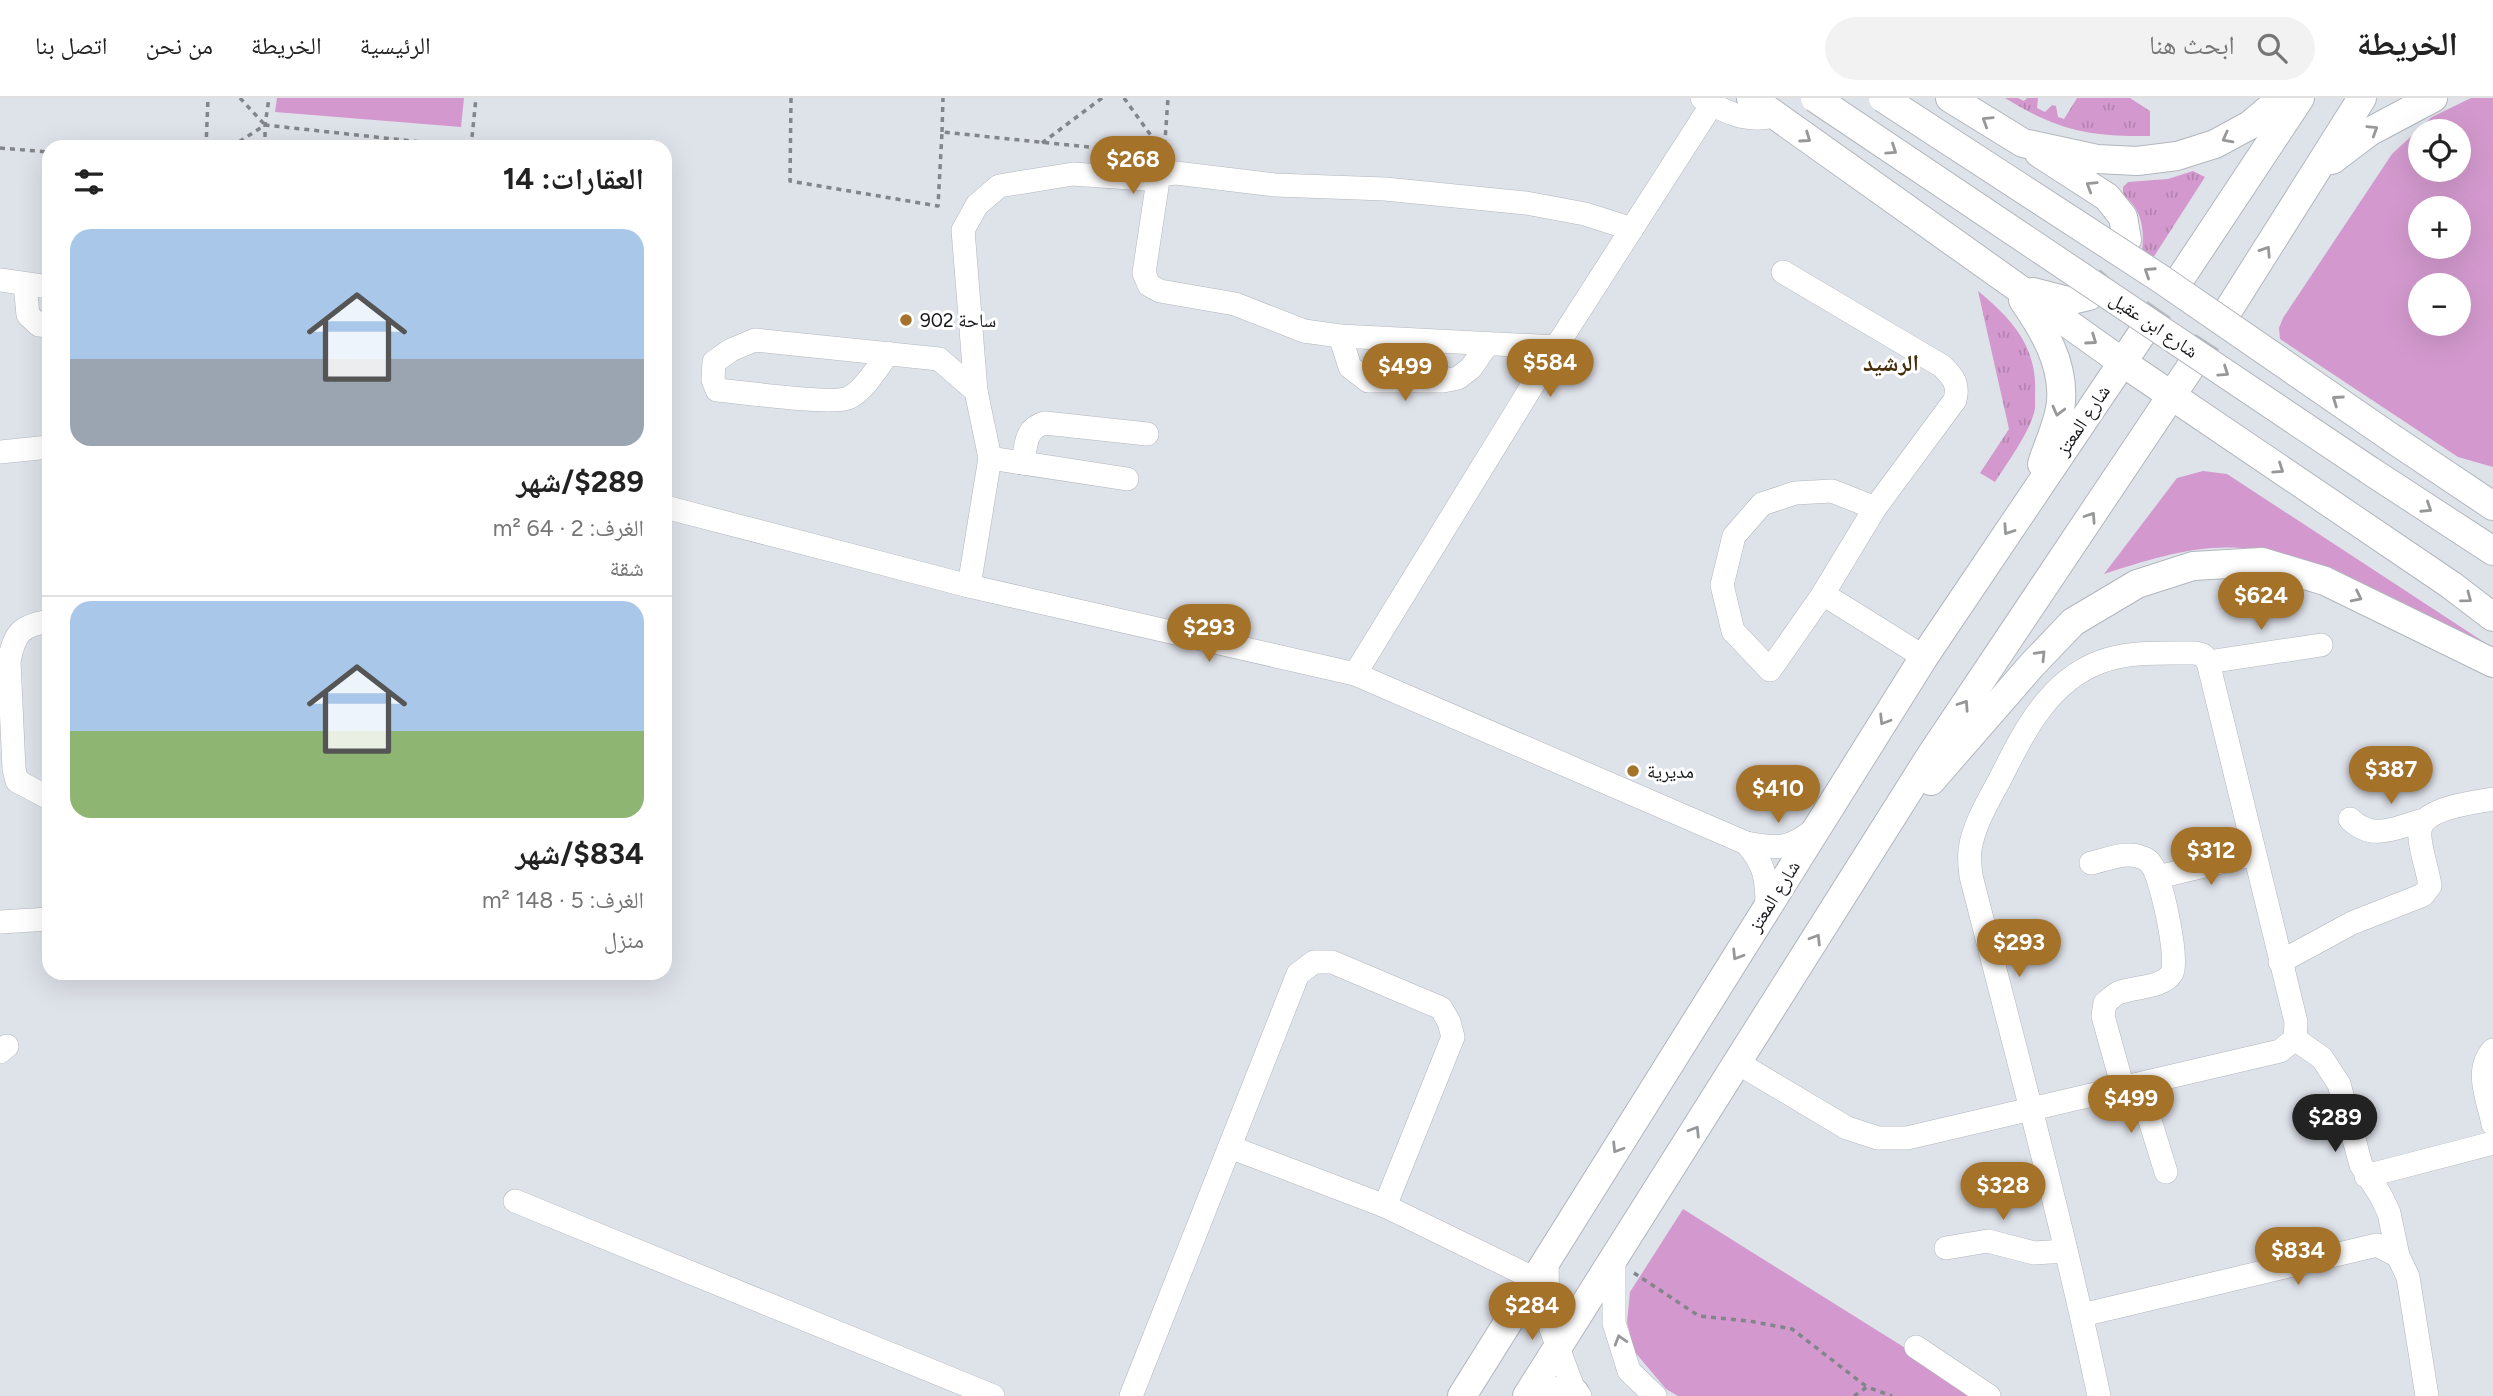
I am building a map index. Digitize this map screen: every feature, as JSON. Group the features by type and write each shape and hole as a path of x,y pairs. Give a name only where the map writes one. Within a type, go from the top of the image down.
{"main road":[{"path":"1751,98 2122,362 2451,585 2493,617"},
{"name":"شارع ابن عقيل","path":"1815,98 2493,551"},
{"path":"1883,98 2161,279 2493,506"},
{"path":"1950,98 2107,197 2123,218 2127,240"},
{"path":"2023,143 2097,159 2137,161 2177,156 2215,144 2250,125 2282,98"},
{"path":"2182,276 2301,98"},
{"path":"2229,309 2362,98"},
{"path":"2319,170 2369,132 2433,98"},
{"path":"2011,283 2041,295 2068,301 2089,296"},
{"path":"2011,283 2045,332 2060,376 2062,401 2031,497"},
{"name":"شارع المعتز","path":"1462,1396 1924,657 2143,332"},
{"path":"1527,1396 1931,755 2192,365"},
{"path":"2431,465 2493,485"},
{"path":"1868,855 2031,666 2073,622 2137,584 2193,566 2262,562 2325,581 2493,663"},
{"path":"1535,1396 1546,1390 1577,1394"}],"street":[{"path":"1356,674 1556,347 1632,229 1707,101 1748,118 1773,116"},
{"path":"1556,347 1340,336 1304,331 1235,304 1160,291 1149,285 1144,272 1158,180 1163,175 1176,173 1275,185 1385,189 1526,203 1585,214 1632,229"},
{"path":"969,586 990,458 976,391 963,230 977,205 999,186 1073,174 1158,180"},
{"path":"1783,272 1942,366 1954,378 1958,389 1955,400 1875,508 1823,594 1770,670 1733,631 1722,585 1734,536 1762,504 1795,493 1832,491 1875,508"},
{"path":"0,280 42,286"},
{"path":"25,284 28,315 42,325"},
{"path":"1340,336 1350,367 1368,381 1443,381 1458,378 1471,368 1487,345"},
{"path":"888,353 874,376 848,398 821,400 717,390 713,380 713,362 731,350 755,340 888,353 939,359 976,391"},
{"path":"1023,463 1028,434 1035,425 1045,423 1147,433"},
{"path":"0,452 42,448"},
{"path":"990,458 1127,479"},
{"path":"672,509 969,586 1356,674 1746,843 1770,848 1794,845 1816,829"},
{"path":"1823,594 1924,657"},
{"path":"42,622 20,630 5,662 13,769 9,782 42,795"},
{"path":"2208,662 2321,645"},
{"path":"1738,1063 1847,1128 1878,1139 1907,1138 2031,1111 2280,1051 2295,1039 2296,1021 2208,662 2203,656 2196,653 2141,654 2101,662 2061,685 2033,718 1978,821 1970,850 1970,876 2031,1111 2082,1315 2092,1394"},
{"path":"2350,819 2360,829 2373,833 2424,820 2435,812 2493,799"},
{"path":"2280,962 2352,923 2423,895 2430,886 2420,832 2424,820"},
{"path":"1746,843 1757,856 1768,881 1767,907"},
{"path":"2091,863 2127,854 2141,857 2151,864 2158,877 2174,948 2172,972 2164,981 2118,993 2105,1003 2103,1016 2166,1172"},
{"path":"2158,877 2254,854"},
{"path":"0,922 42,919"},
{"path":"1131,1396 1298,974 1314,962 1332,962 1441,1008 1449,1022 1453,1037 1385,1206"},
{"path":"2295,1039 2322,1058 2339,1084 2361,1165 2389,1213 2398,1256 2408,1278 2427,1396"},
{"path":"2493,1050 2484,1059 2482,1074 2493,1124"},
{"path":"2366,1175 2493,1143"},
{"path":"1230,1147 1541,1269 1548,1321 1577,1394"},
{"path":"515,1200 993,1396"},
{"path":"1946,1248 1988,1241 2034,1253 2066,1251"},
{"path":"2082,1315 2377,1245 2398,1256"},
{"path":"1614,1260 1614,1323 1629,1371 1655,1396"},
{"path":"1916,1347 1989,1396"}],"path":[{"path":"206,140 208,98"},
{"path":"240,98 265,125"},
{"path":"265,140 269,98"},
{"path":"470,140 476,98"},
{"path":"791,98 790,181 938,206 943,98"},
{"path":"1042,143 1102,98"},
{"path":"1124,98 1165,155"},
{"path":"1165,155 1168,98"},
{"path":"242,140 265,125 404,140"},
{"path":"942,132 1165,155"},
{"path":"0,148 42,151"},
{"path":"1614,1260 1699,1316 1792,1329 1867,1387 1892,1396"},
{"path":"1853,1396 1867,1387"}],"green space":[{"path":"277,98 464,98 461,127 275,112"},
{"path":"2005,98 2024,101 2027,98 2038,98 2037,108 2045,112 2052,105 2056,106 2058,117 2064,119 2077,98 2130,98 2150,111 2150,136 2109,135 2074,129 2041,118"},
{"path":"2471,98 2493,98 2493,467 2458,457 2280,339 2279,328 2283,318 2392,154 2408,139 2408,182 2471,182 2471,119 2430,119"},
{"path":"2193,171 2205,177 2153,258 2142,251 2141,222 2134,206 2123,193 2123,187 2128,182 2168,179"},
{"path":"1978,291 2002,312 2020,336 2032,362 2035,378 2034,414 1995,482 1980,473 2009,429"},
{"path":"2203,471 2227,474 2493,648 2330,572 2296,559 2259,550 2222,548 2188,551 2104,574 2177,478"},
{"path":"1683,1209 1982,1396 1678,1396 1666,1389 1634,1351 1627,1322 1630,1292"}],"tunnel":[{"path":"2089,296 2116,273 2127,240"},
{"path":"2143,332 2182,276"},
{"path":"2192,365 2229,309"}],"place":[{"name":"ساحة 902","path":"906,320"},
{"name":"مديرية","path":"1633,771"}],"district":[{"name":"الرشيد","path":"1891,363"}]}
